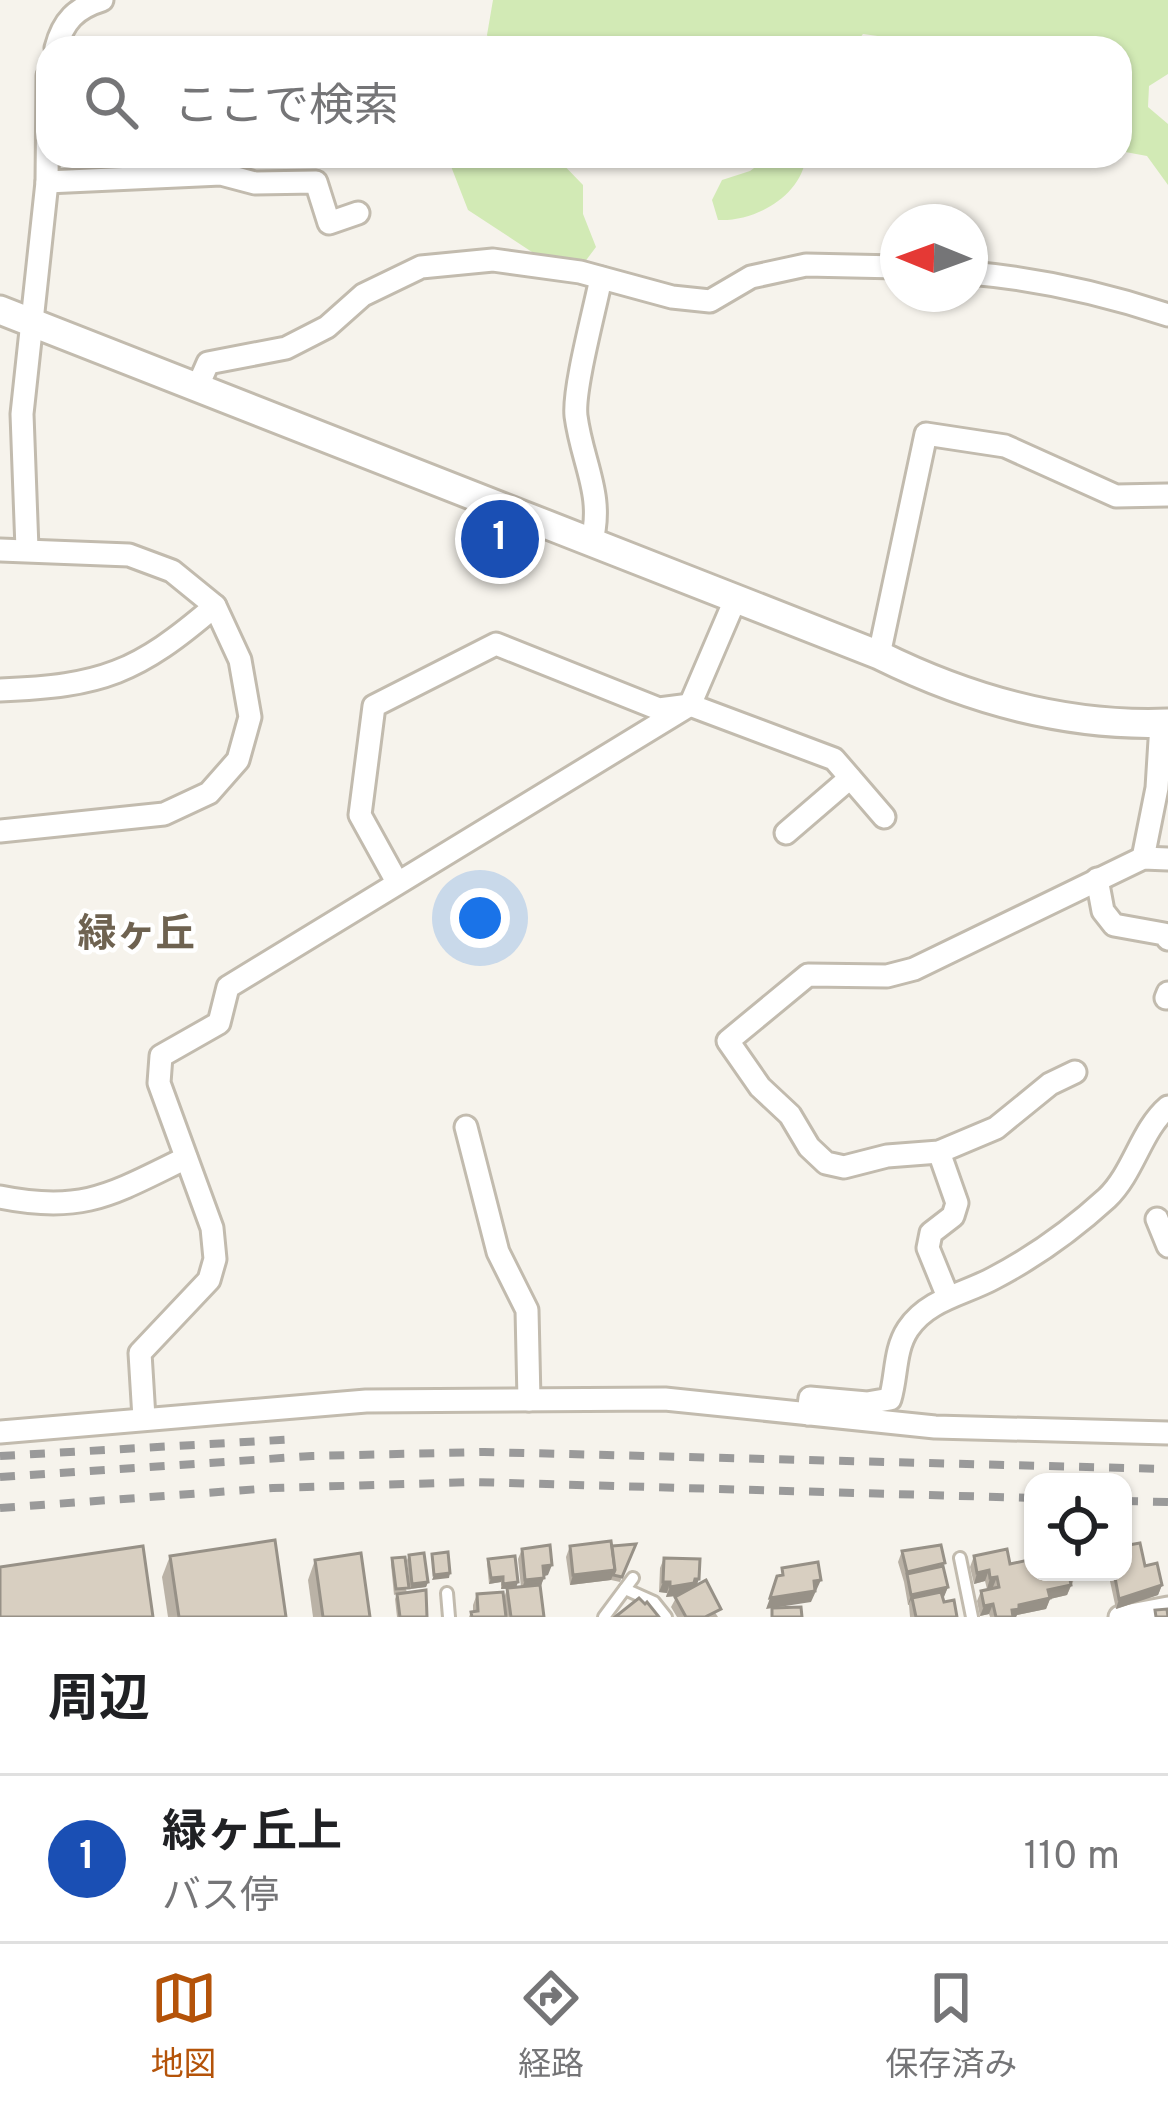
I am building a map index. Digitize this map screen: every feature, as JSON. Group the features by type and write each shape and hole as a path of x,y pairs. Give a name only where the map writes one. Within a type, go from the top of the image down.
{"street":[{"path":"59,36 80,7 102,0"},
{"path":"27,549 11,414 31,323 47,168"},
{"path":"47,182 221,174 255,184 316,182 329,223 358,213"},
{"path":"197,388 208,363 286,348 327,327 363,295 421,267 493,260 710,301 752,277 806,265 880,266"},
{"path":"988,275 1099,292 1168,315"},
{"path":"591,544 598,520 596,499 575,412 601,278"},
{"path":"0,310 966,693 1089,721 1164,724 1143,859"},
{"path":"879,655 926,434 1005,446 1116,496 1167,495"},
{"path":"0,550 129,555 172,572 214,606 240,660 250,717 238,760 209,793 164,814 0,831"},
{"path":"144,1418 140,1353 209,1280 215,1259 212,1228 159,1083 160,1056 219,1023 227,987 690,705 735,600"},
{"path":"0,690 65,687 107,678 175,640 214,606"},
{"path":"397,882 360,815 374,706 496,644 659,709 690,705 834,759 884,817"},
{"path":"786,833 850,778"},
{"path":"1076,1072 1050,1084 996,1128 940,1152 887,1156 844,1167 826,1163 809,1147 790,1115 760,1087 728,1041 808,975 887,976 914,969 1143,859 1168,859"},
{"path":"1097,879 1103,910 1114,925 1164,934 1168,939"},
{"path":"808,1414 810,1398 890,1400 899,1346 910,1325 948,1298 990,1281 1058,1241 1112,1193 1136,1160 1158,1115 1168,1107"},
{"path":"466,1126 498,1252 527,1310 529,1400"},
{"path":"940,1152 957,1203 953,1216 932,1234 928,1248 948,1298"},
{"path":"0,1197 42,1206 81,1204 186,1159"},
{"path":"1157,1219 1168,1246"},
{"path":"0,1432 366,1401 665,1400 935,1427 1168,1433"},
{"path":"1120,1617 1168,1608"}],"lane":[{"path":"960,1558 972,1617"},
{"path":"604,1617 629,1583 666,1617"},
{"path":"447,1593 449,1617"}],"green space":[{"path":"493,0 1168,0 1168,74 1149,86 1148,107 1168,124 1168,185 1147,156 1132,153 1132,36 487,35"},
{"path":"452,168 567,168 583,185 583,214 596,247 584,263 535,254 468,210"},
{"path":"803,168 796,183 774,204 747,216 718,220 712,200 722,180 750,171"}],"building":[{"path":"275,1540 286,1617 179,1617 170,1556"},
{"path":"611,1541 615,1570 573,1575 570,1546"},
{"path":"1140,1543 1145,1566 1157,1563 1162,1585 1119,1599 1116,1581 1132,1581 1132,1544"},
{"path":"636,1544 622,1577 613,1575 612,1546"},
{"path":"550,1545 552,1565 543,1566 544,1578 525,1580 522,1549"},
{"path":"941,1545 945,1563 907,1572 902,1551"},
{"path":"143,1546 153,1617 0,1617 0,1567"},
{"path":"1007,1549 1010,1564 1024,1561 1024,1581 1070,1581 1071,1585 1048,1590 1050,1598 1019,1605 1012,1610 1013,1617 996,1617 993,1604 984,1606 981,1591 999,1587 997,1577 990,1578 989,1570 977,1573 974,1556"},
{"path":"448,1552 450,1573 434,1575 432,1554"},
{"path":"361,1553 370,1617 323,1617 315,1560"},
{"path":"424,1553 428,1582 412,1584 409,1555"},
{"path":"515,1556 518,1582 503,1584 503,1577 491,1578 488,1559"},
{"path":"405,1557 409,1588 396,1589 392,1558"},
{"path":"664,1558 700,1559 699,1579 670,1587 670,1582 663,1582"},
{"path":"818,1562 821,1580 814,1581 815,1591 770,1598 782,1568"},
{"path":"943,1566 948,1587 911,1595 907,1574"},
{"path":"706,1580 721,1609 705,1617 686,1617 675,1597"},
{"path":"540,1585 544,1617 511,1617 507,1588"},
{"path":"426,1590 427,1617 400,1617 397,1594"},
{"path":"503,1592 506,1617 472,1617 471,1612 478,1611 477,1594"},
{"path":"941,1592 944,1602 954,1600 957,1617 916,1617 912,1598"},
{"path":"639,1598 659,1617 615,1617"},
{"path":"801,1607 802,1617 772,1617 772,1608"},
{"path":"1167,1609 1168,1617 1156,1617 1155,1610"}],"railway":[{"path":"0,1456 298,1439"},
{"path":"0,1477 312,1456 484,1452 1168,1469"},
{"path":"0,1508 273,1488 474,1482 1024,1498"},
{"path":"1132,1501 1168,1502"}],"place":[{"name":"緑ヶ丘上","path":"500,539"}],"district":[{"name":"緑ヶ丘","path":"136,936"}]}
